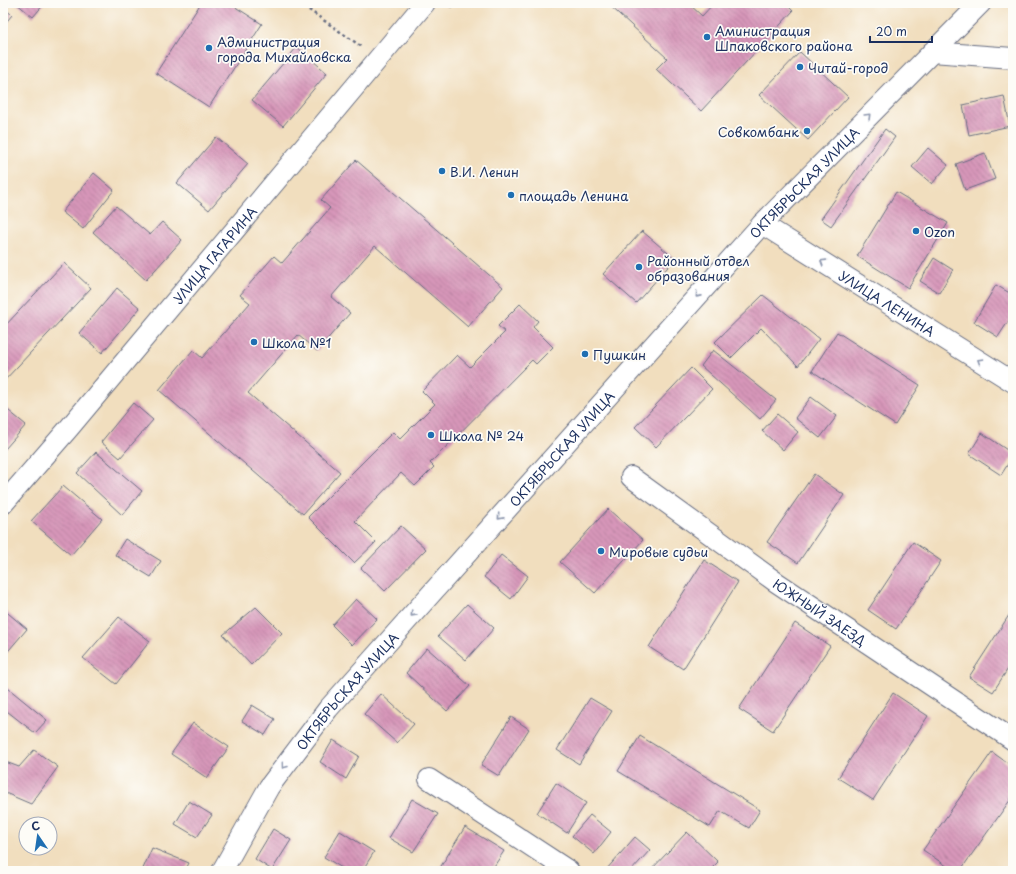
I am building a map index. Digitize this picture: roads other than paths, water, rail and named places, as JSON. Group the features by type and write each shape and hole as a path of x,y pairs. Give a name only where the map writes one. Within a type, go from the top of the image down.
{"street":[{"name":"УЛИЦА ГАГАРИНА","path":"3,504 74,422 425,3"},
{"name":"ОКТЯБРЬСКАЯ УЛИЦА","path":"222,871 268,787 328,709 762,224 981,3"},
{"path":"932,52 1013,58"},
{"name":"УЛИЦА ЛЕНИНА","path":"762,224 1013,382"},
{"name":"ЮЖНЫЙ ЗАЕЗД","path":"631,478 776,582 1013,740"},
{"path":"429,779 569,871"}],"place":[{"name":"Аминистрация Шпаковского района","path":"707,37"},
{"name":"Администрация города Михайловска","path":"209,48"},
{"name":"Читай-город","path":"800,67"},
{"name":"Совкомбанк","path":"807,131"},
{"name":"В.И. Ленин","path":"442,171"},
{"name":"площадь Ленина","path":"511,195"},
{"name":"Ozon","path":"916,231"},
{"name":"Районный отдел образования","path":"639,267"},
{"name":"Школа №1","path":"254,342"},
{"name":"Пушкин","path":"585,354"},
{"name":"Школа № 24","path":"431,435"},
{"name":"Мировые судьи","path":"601,551"}]}
